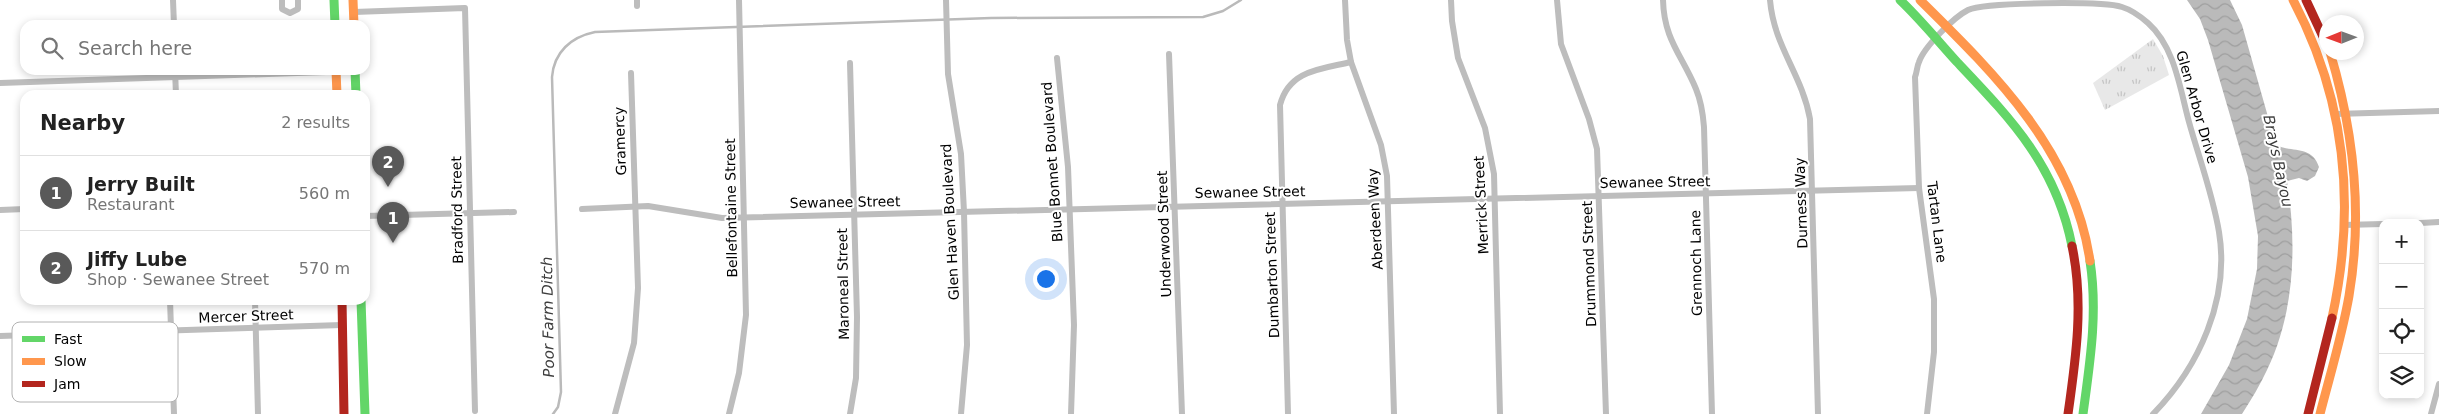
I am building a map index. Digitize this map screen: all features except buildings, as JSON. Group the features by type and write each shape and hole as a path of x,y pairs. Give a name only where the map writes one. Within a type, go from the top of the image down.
{"main road":[{"path":"334,0 335,20"},
{"path":"353,0 354,20"},
{"path":"1900,0 1987,92 2020,131 2043,166 2067,224 2077,274 2079,307 2068,414"},
{"path":"1920,0 2007,88 2038,128 2065,177 2081,219 2090,256 2094,311 2083,414"},
{"path":"2293,0 2317,48 2328,81 2335,114 2342,171 2344,225 2342,262 2335,303 2308,414"},
{"path":"2306,0 2319,28"},
{"path":"334,14 354,12"},
{"path":"2320,414 2346,309 2354,260 2356,224 2355,172 2346,114 2332,60"},
{"path":"336,75 336,90"},
{"path":"355,75 356,90"},
{"path":"2067,224 2081,219"},
{"path":"342,305 344,414"},
{"path":"361,305 365,414"},
{"path":"342,325 362,316"}],"street":[{"path":"173,0 174,20"},
{"path":"282,0 282,9 290,13 298,9 298,0"},
{"name":"Aberdeen Way","path":"1345,0 1347,40 1351,62 1382,145 1387,176 1394,414"},
{"name":"Merrick Street","path":"1451,0 1452,21 1458,58 1478,108 1491,151 1495,198 1500,414"},
{"name":"Drummond Street","path":"1557,0 1561,44 1589,119 1597,149 1606,414"},
{"name":"Grennoch Lane","path":"1663,0 1665,20 1671,43 1695,88 1703,115 1707,193 1712,414"},
{"name":"Durness Way","path":"1770,0 1775,32 1806,98 1810,119 1818,414"},
{"name":"Glen Haven Boulevard","path":"946,2 948,74 960,154 964,212 967,345 961,414"},
{"name":"Bellefontaine Street","path":"729,414 739,373 746,315 739,3"},
{"name":"Glen Arbor Drive","path":"1935,39 1969,10 1980,6 2102,3 2135,12 2150,25 2164,42 2175,72 2216,217 2221,263 2216,299 2200,348 2180,382 2153,414"},
{"name":"Bradford Street","path":"354,12 465,8 475,411"},
{"name":"Tartan Lane","path":"1926,414 1934,352 1934,300 1919,188 1916,77 1919,61 1935,39"},
{"name":"Underwood Street","path":"1169,54 1176,206 1182,414"},
{"name":"Blue Bonnet Boulevard","path":"1057,58 1070,209 1074,325 1071,414"},
{"name":"Dumbarton Street","path":"1288,414 1280,112 1286,90 1303,73 1351,62"},
{"name":"Maroneal Street","path":"850,63 857,325 856,378 850,414"},
{"name":"Gramercy","path":"616,414 634,344 638,288 631,74"},
{"path":"0,83 244,75"},
{"path":"175,78 176,90"},
{"path":"2335,114 2439,111"},
{"name":"Sewanee Street","path":"582,209 648,206 706,216 744,217 1919,188"},
{"path":"0,210 20,209"},
{"path":"370,216 514,212"},
{"path":"2424,223 2439,222"},
{"path":"2344,225 2379,224"},
{"path":"170,305 171,322"},
{"path":"255,305 258,414"},
{"name":"Mercer Street","path":"178,330 342,325"},
{"path":"2431,414 2439,384"}],"green space":[{"path":"2153,39 2163,56 2169,75 2105,110 2093,83"}],"water":[{"name":"Brays Bayou","path":"2187,0 2230,0 2242,25 2276,145 2307,152 2316,160 2319,167 2315,176 2307,181 2299,178 2287,181 2292,229 2291,277 2288,301 2276,348 2267,370 2242,414 2201,414 2229,365 2247,319 2257,269 2258,236 2248,177 2208,40 2200,19"}],"waterway":[{"name":"Poor Farm Ditch","path":"553,414 558,407 561,392 552,77 556,60 571,42 586,34 595,32 991,18 1203,17 1223,11 1241,0"}],"traffic: fast":[{"path":"334,0 335,20"},
{"path":"1900,0 1995,103 2029,145 2055,191 2065,217 2072,246"},
{"path":"355,75 356,90"},
{"path":"2083,414 2093,319 2090,261"},
{"path":"361,305 365,414"}],"traffic: slow":[{"path":"353,0 354,20"},
{"path":"1920,0 2003,86 2049,150 2067,184 2081,221 2090,261"},
{"path":"2293,0 2311,38 2325,76 2335,116 2341,155 2344,195 2343,236 2332,318"},
{"path":"2320,414 2349,296 2355,234 2354,173 2350,142 2345,112 2332,60"},
{"path":"336,75 337,90"}],"traffic: jam":[{"path":"2306,0 2319,28"},
{"path":"2068,414 2078,330 2078,288 2072,246"},
{"path":"342,305 344,414"},
{"path":"2308,414 2332,318"}],"place":[{"name":"Jiffy Lube","path":"388,187"},
{"name":"Jerry Built","path":"393,243"}]}
